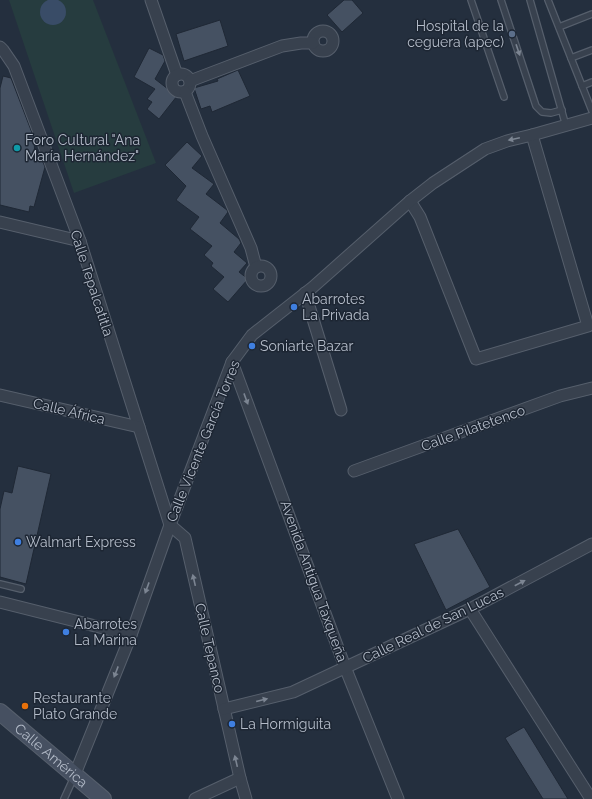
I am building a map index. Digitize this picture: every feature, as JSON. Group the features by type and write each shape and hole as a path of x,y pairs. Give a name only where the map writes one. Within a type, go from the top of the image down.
{"street":[{"path":"151,0 177,74"},
{"path":"190,81 282,46 313,42"},
{"name":"Calle Tepalcatitla","path":"0,47 14,66 80,241 170,525"},
{"path":"177,74 184,74 189,78 190,87 185,92 176,92 172,87 172,81 177,74"},
{"path":"185,92 202,136 251,248 256,267"},
{"name":"Calle Vicente García Torres","path":"75,774 130,635 232,362 252,335 305,293 410,201 433,183 485,149 507,141 592,118"},
{"path":"410,201 420,217 476,359 588,326 532,135"},
{"path":"0,222 80,241"},
{"path":"305,293 341,410"},
{"name":"Avenida Antigua Taxqueña","path":"232,362 345,666 398,799"},
{"name":"Calle Pilatetenco","path":"354,471 560,396 592,388"},
{"name":"Calle África","path":"0,395 139,427"},
{"name":"Calle Tepanco","path":"170,525 185,538 246,799"},
{"name":"Calle Real de San Lucas","path":"224,709 293,692 345,666 470,609 592,544"},
{"path":"0,602 130,635"},
{"path":"470,609 591,799"},
{"name":"Calle América","path":"0,712 75,774 102,799"},
{"path":"196,799 240,778"}],"lane":[{"path":"471,0 504,97"},
{"path":"501,0 536,106 542,112 551,113 562,110"},
{"path":"530,0 566,126"},
{"path":"548,0 592,111"},
{"path":"559,28 592,14"},
{"path":"571,58 592,50"},
{"path":"582,86 592,82"},
{"path":"0,584 21,589"},
{"name":"Calle Vicente García Torres","path":"64,799 75,774"}],"green space":[{"path":"9,0 93,0 156,163 74,193"}],"water":[{"path":"53,-1 62,3 66,12 62,21 53,25 44,21 40,12 44,3"}],"building":[{"path":"344,0 352,0 363,13 342,32 327,15"},
{"path":"220,20 228,46 184,61 176,34"},
{"path":"149,48 163,55 165,61 155,79 177,96 159,119 147,109 152,102 147,99 155,89 134,77"},
{"path":"238,70 250,96 212,112 210,106 201,109 194,88 218,81 217,79"},
{"name":"Foro Cultural \"Ana María Hernández\"","path":"3,76 11,78 34,138 35,160 43,162 45,167 34,207 30,206 29,212 0,205 0,88"},
{"path":"187,142 202,156 192,168 214,184 206,194 227,210 228,212 220,223 239,239 241,243 234,252 247,263 239,272 248,279 228,302 213,289 224,277 211,266 213,263 204,255 212,246 190,229 199,217 176,200 186,186 165,165"},
{"name":"Walmart Express","path":"18,466 51,474 26,584 0,577 0,509 4,491 12,493"},
{"path":"458,529 490,587 446,610 414,544"},
{"path":"524,727 568,799 543,799 505,738"}],"place":[{"name":"Hospital de la ceguera (apec)","path":"512,34"},
{"name":"Foro Cultural \"Ana María Hernández\"","path":"17,148"},
{"name":"Abarrotes La Privada","path":"294,307"},
{"name":"Soniarte Bazar","path":"252,346"},
{"name":"Walmart Express","path":"18,542"},
{"name":"Abarrotes La Marina","path":"66,632"},
{"name":"Restaurante Plato Grande","path":"25,706"},
{"name":"La Hormiguita","path":"232,724"}]}
